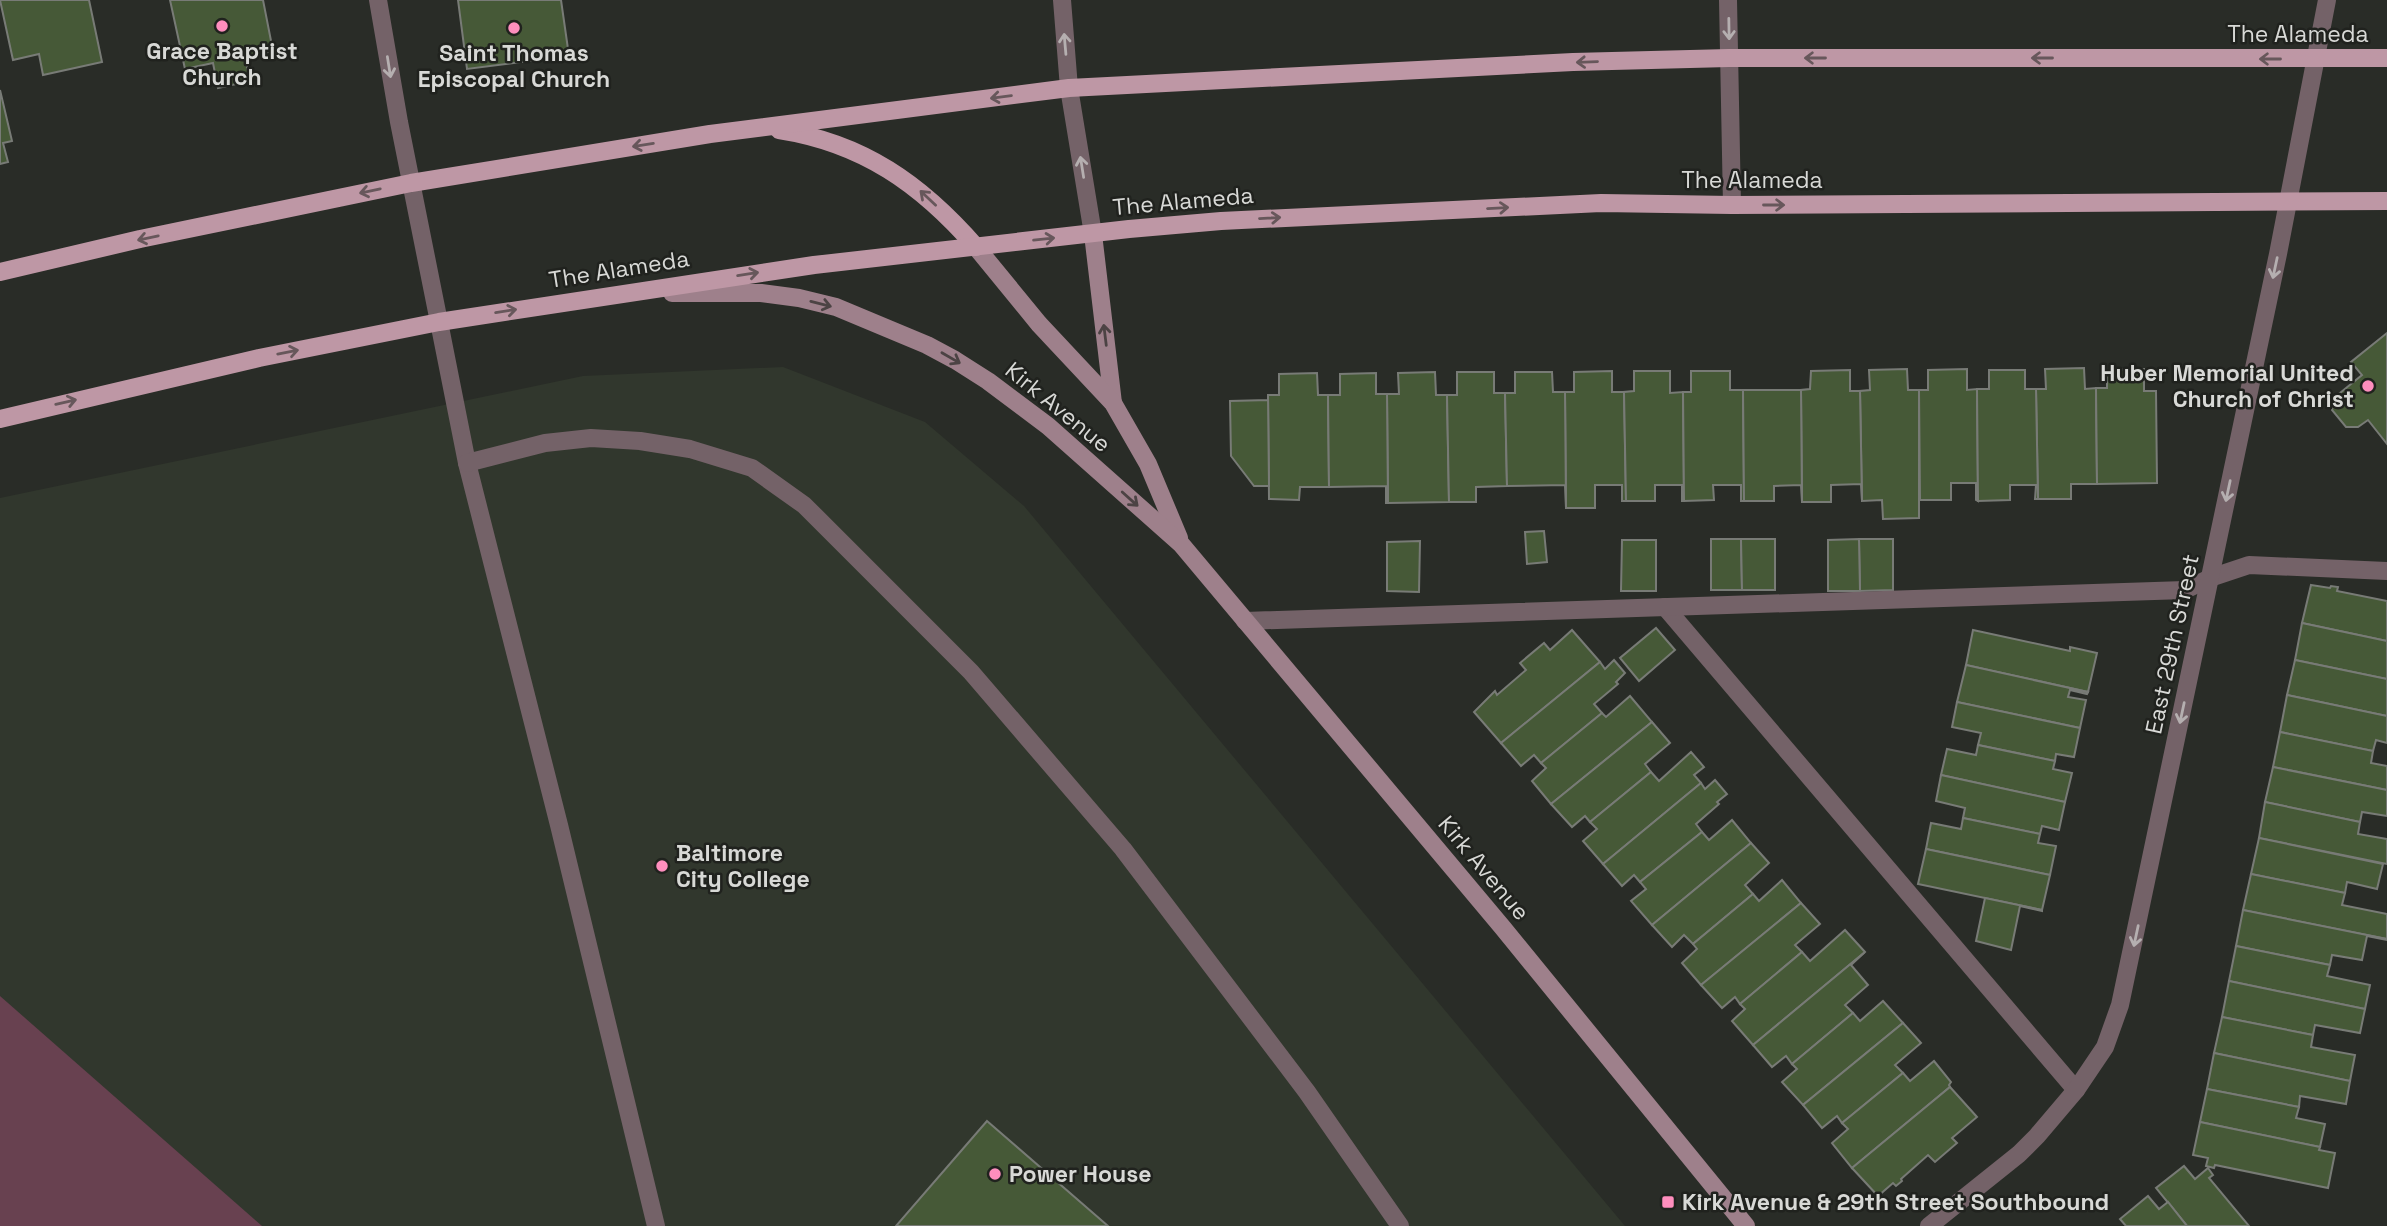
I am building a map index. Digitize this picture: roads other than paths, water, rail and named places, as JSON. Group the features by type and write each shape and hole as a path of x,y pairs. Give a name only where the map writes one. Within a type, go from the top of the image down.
{"main road":[{"name":"The Alameda","path":"0,272 140,239 411,183 761,127 1069,88 1573,62 1729,58 2387,58"},
{"path":"761,127 831,142 895,172 920,190 976,247"},
{"name":"The Alameda","path":"0,419 259,358 439,322 814,265 1221,221 1601,203 1732,205 2387,201"}],"street":[{"path":"378,0 411,183 467,463 597,978 656,1226"},
{"path":"1062,0 1069,88 1093,234"},
{"path":"1728,0 1732,205"},
{"name":"East 29th Street","path":"1929,1226 2019,1154 2076,1090 2105,1047 2120,1005 2328,0"},
{"name":"Kirk Avenue","path":"1093,234 1113,403"},
{"name":"Kirk Avenue","path":"976,247 1026,309 1113,403 1148,464 1181,544"},
{"name":"Kirk Avenue","path":"607,295 710,291 761,293 836,307 926,345 988,381 1048,426 1181,544 1503,928 1746,1226"},
{"path":"467,463 545,443 591,438 640,440 690,449 752,468 804,505 971,672 1123,849 1307,1092 1400,1226"},
{"path":"1245,621 2185,590 2249,565 2387,571"},
{"path":"1665,607 2076,1090"}],"place":[{"name":"Grace Baptist Church","path":"222,26"},
{"name":"Saint Thomas Episcopal Church","path":"514,28"},
{"name":"Huber Memorial United Church of Christ","path":"2368,386"},
{"name":"Baltimore City College","path":"662,866"},
{"name":"Power House","path":"995,1174"},
{"name":"Kirk Avenue & 29th Street Southbound","path":"1668,1202"}]}
